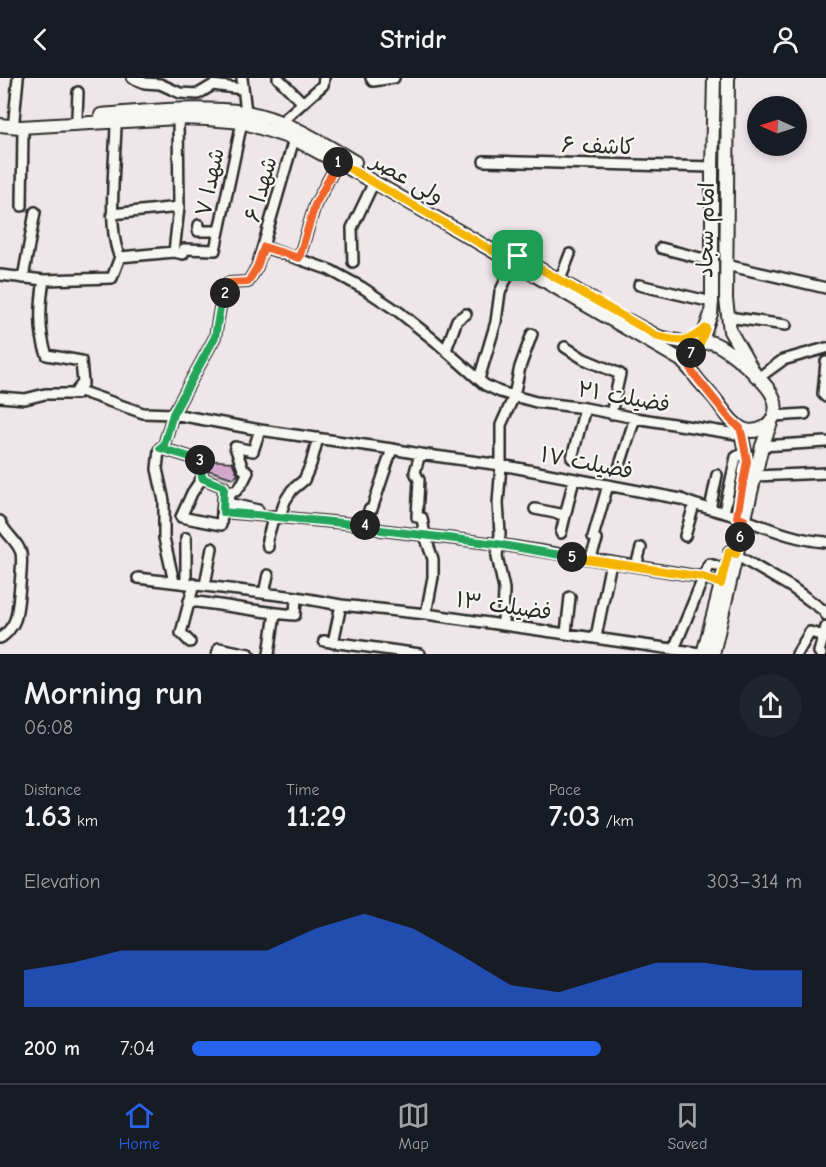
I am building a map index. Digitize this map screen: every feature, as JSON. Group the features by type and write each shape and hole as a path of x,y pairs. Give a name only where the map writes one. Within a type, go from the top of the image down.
{"main road":[{"name":"امام سجاد","path":"692,372 690,354 699,345 712,302 714,78"},
{"name":"امام سجاد","path":"728,78 726,265 728,317 730,331 757,377"},
{"name":"ولی عصر","path":"0,118 19,123 178,113 244,117 280,123 316,139 681,360 741,432"},
{"name":"ولی عصر","path":"0,125 76,117 116,118"},
{"name":"ولی عصر","path":"244,117 338,162 516,259 560,280 659,337 699,345 710,342 716,344 757,377"},
{"path":"712,196 727,196"},
{"path":"680,342 689,340 706,328"},
{"path":"705,654 741,518 773,417 775,400 757,377"},
{"path":"741,518 747,461 741,432 764,428 773,417"},
{"path":"713,654 725,585"}],"street":[{"path":"18,78 22,206"},
{"path":"132,78 145,83 160,84 180,93 198,94 212,81 242,89"},
{"path":"242,78 244,117"},
{"path":"278,78 303,103"},
{"path":"280,123 323,85 324,78"},
{"path":"371,78 373,81 394,78"},
{"path":"76,117 78,92"},
{"path":"118,254 174,252 179,207 178,113 180,93"},
{"name":"شهدا ۷","path":"174,252 183,254 184,249 215,250 244,117"},
{"path":"0,275 44,280 112,278 118,254 112,214 116,118"},
{"name":"شهدا ۶","path":"173,414 215,337 220,308 228,283 248,282 257,267 294,139"},
{"name":"کاشف ۶","path":"484,161 712,167"},
{"path":"299,258 315,205 338,162"},
{"path":"353,262 352,228 374,182"},
{"path":"112,214 179,207"},
{"path":"23,278 35,212"},
{"path":"199,225 198,231 219,231"},
{"name":"فضیلت ۲۱","path":"264,247 330,270 363,288 399,312 479,379 500,392 536,402 741,432"},
{"path":"661,248 712,261"},
{"path":"560,280 570,254"},
{"path":"479,379 496,322 500,291 516,259"},
{"path":"726,265 826,288"},
{"path":"0,397 25,399 45,394 76,394 82,383 81,361 47,355 43,344 41,297 44,280"},
{"path":"639,285 712,302"},
{"path":"446,350 457,320 466,314"},
{"path":"728,317 786,325"},
{"path":"502,624 504,589 496,556 500,534 498,502 501,425 514,396 520,367 532,334"},
{"path":"565,347 584,359 620,374 611,414"},
{"path":"757,377 783,360 826,348"},
{"path":"826,362 823,394 826,397"},
{"name":"فضیلت ۱۷","path":"77,390 142,413 173,414 260,430 501,465 681,499 804,541 826,542"},
{"path":"572,458 585,408"},
{"path":"173,414 164,445 160,448 157,469 164,501 164,538 174,582"},
{"path":"773,417 805,414"},
{"path":"619,468 634,418"},
{"path":"260,430 253,451 235,447 243,469 248,472 236,491 231,491 228,503 279,516"},
{"path":"268,547 267,540 285,501 292,490 304,480 318,438"},
{"path":"762,447 826,442"},
{"path":"160,448 200,460 202,478 181,517 221,525 224,487 202,478"},
{"path":"366,525 369,510 372,509 380,489 392,449"},
{"path":"724,513 736,457 746,452"},
{"path":"420,454 415,472 419,480 417,517 422,518 433,559 426,614"},
{"path":"755,476 826,473"},
{"path":"710,509 717,475"},
{"path":"561,533 574,479"},
{"path":"590,559 597,540 593,537 608,485"},
{"path":"685,536 694,505"},
{"path":"535,509 565,515"},
{"path":"223,512 366,525 381,530 497,544 703,577 725,585"},
{"path":"0,521 3,529 21,553 21,580 15,621 4,637 0,638"},
{"path":"186,538 190,583 189,601 181,633 190,642"},
{"path":"205,585 212,548"},
{"path":"636,566 641,548"},
{"path":"733,553 791,587 823,610 826,615"},
{"path":"596,637 611,562"},
{"path":"675,649 709,564 716,566"},
{"path":"264,593 268,575"},
{"name":"فضیلت ۱۳","path":"138,578 502,624 705,654"},
{"path":"189,601 294,615 296,597"},
{"path":"566,633 570,597"},
{"path":"340,605 328,642 420,654"},
{"path":"268,654 275,613"},
{"path":"796,654 810,632 825,632 819,652 821,654"},
{"path":"217,654 219,648 249,654"}],"building":[{"path":"207,460 232,462 238,475 233,478 208,470"}],"route":[{"path":"338,162 514,263 518,256 659,337 680,342 689,340 706,328 700,344 690,354 689,367 740,428 747,461 737,517 744,520 736,554 729,551 721,584 703,577 497,544 381,530 366,525 223,512 224,487 202,478 200,460 160,448 164,445 173,414 215,337 220,308 228,283 248,282 257,267 264,247 299,258 315,205 338,162"}]}
